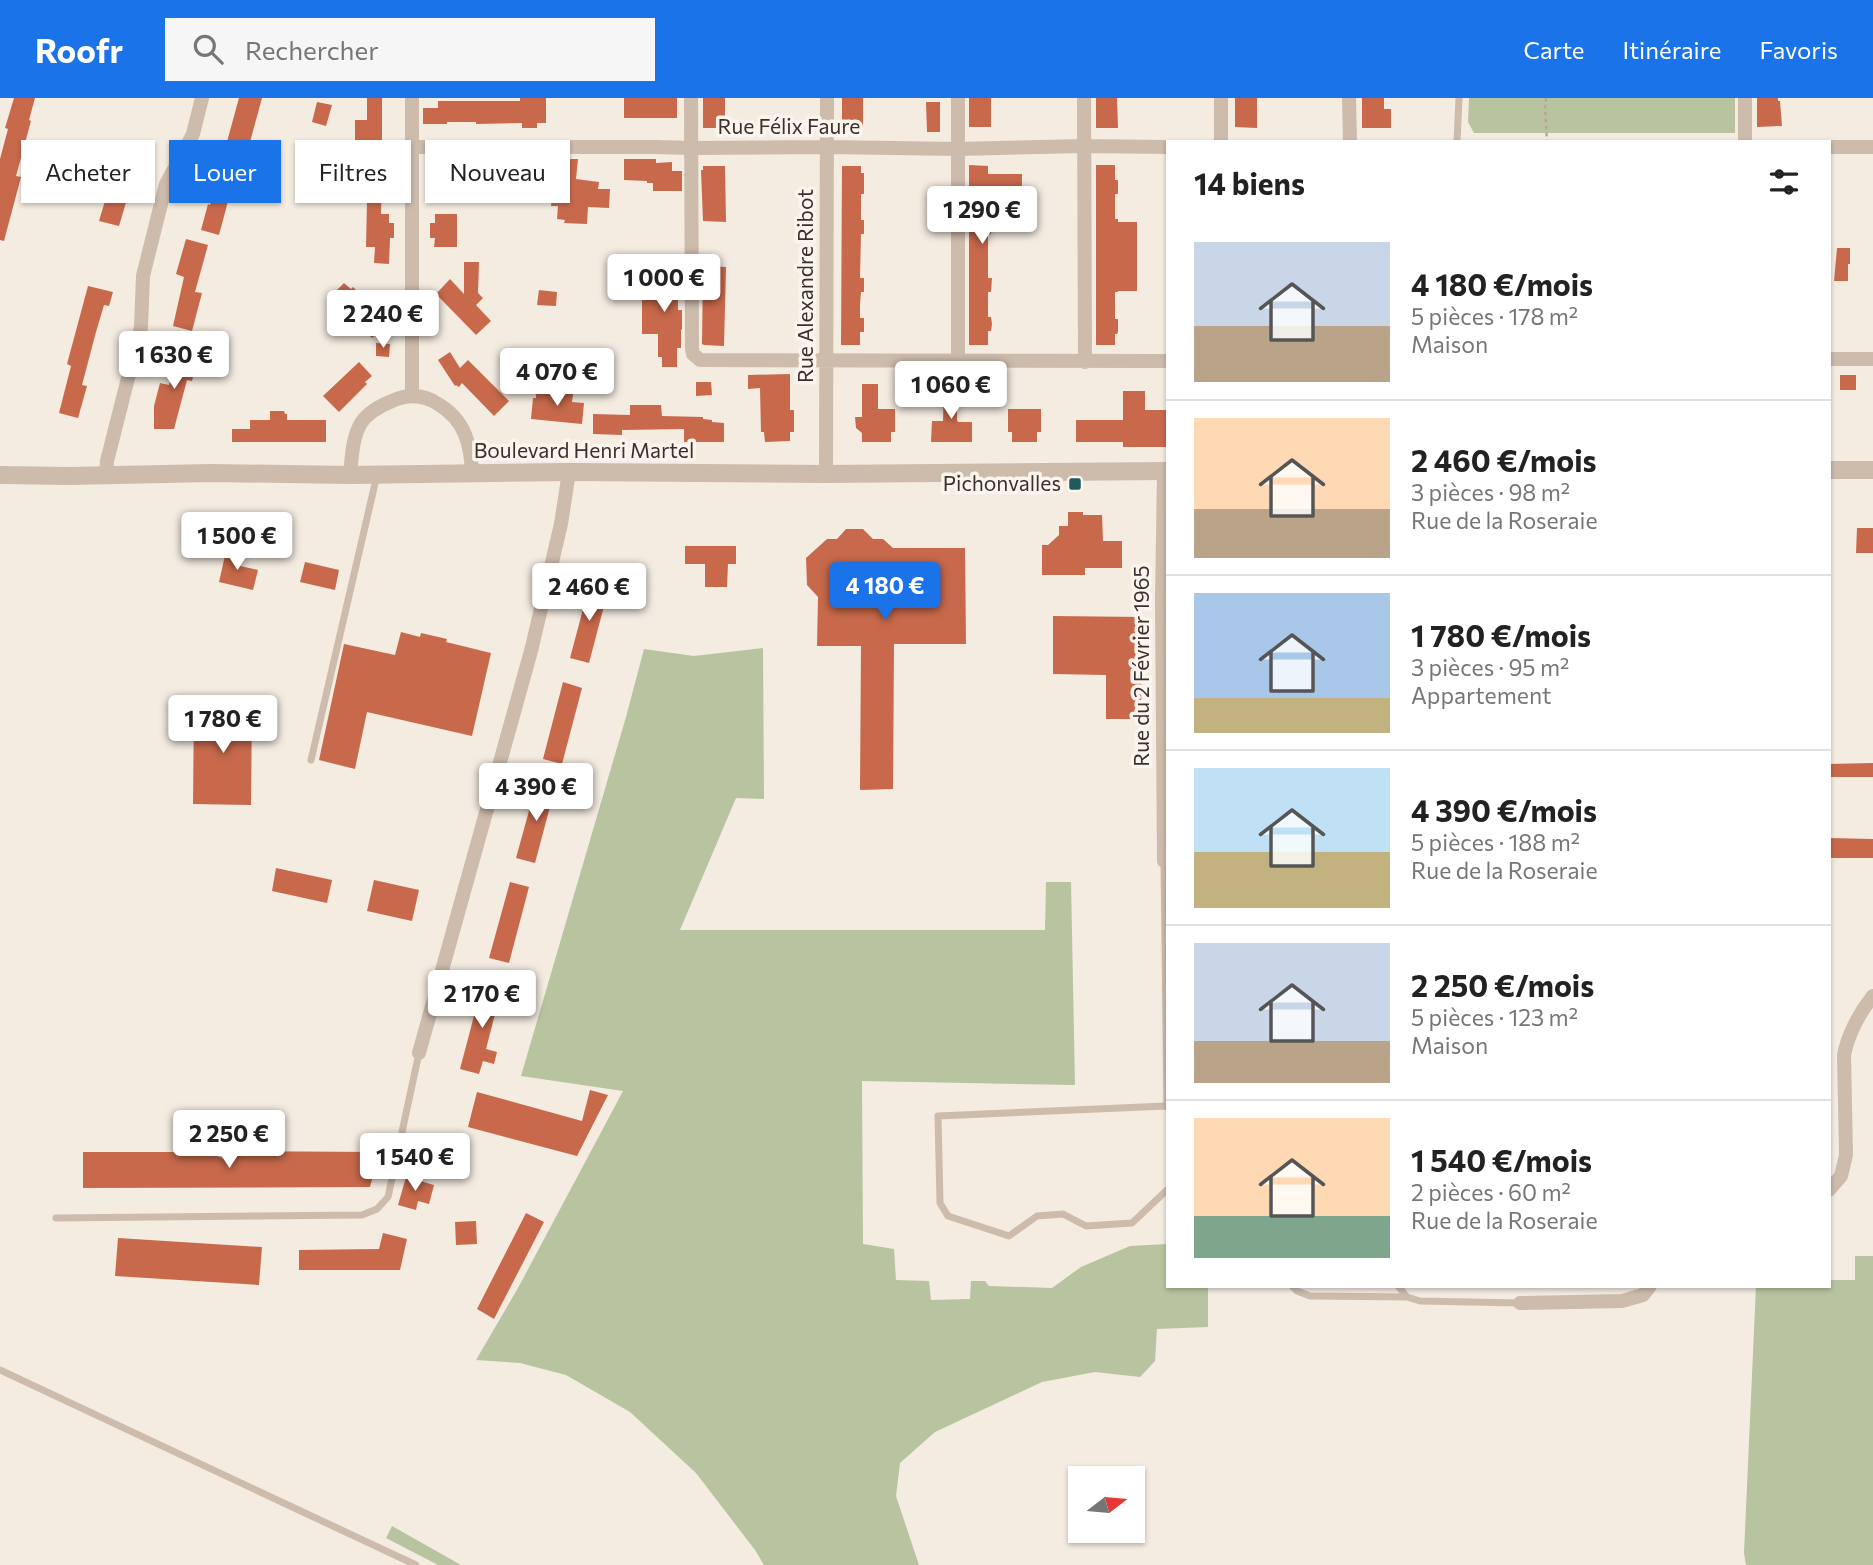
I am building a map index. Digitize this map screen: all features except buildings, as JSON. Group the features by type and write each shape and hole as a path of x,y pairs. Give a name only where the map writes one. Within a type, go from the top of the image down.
{"street":[{"path":"106,474 107,460 141,327 143,276 166,184 193,134 202,98"},
{"path":"412,98 412,395"},
{"path":"691,98 691,348 700,360 1166,361"},
{"name":"Rue Alexandre Ribot","path":"826,474 827,98"},
{"path":"958,98 958,361"},
{"path":"1084,98 1085,362"},
{"path":"1221,98 1221,140"},
{"path":"1349,98 1350,140"},
{"path":"1745,98 1745,140"},
{"name":"Rue Félix Faure","path":"411,146 958,149 1166,147"},
{"path":"1831,147 1873,147"},
{"path":"1831,359 1873,359"},
{"path":"350,475 355,435 363,419 378,407 412,395 427,398 455,415 467,439 472,474"},
{"path":"1831,470 1873,470"},
{"name":"Boulevard Henri Martel","path":"0,475 1165,471"},
{"name":"Rue du 2 Février 1965","path":"1164,861 1165,471"},
{"path":"419,1054 531,651 561,524 569,472"},
{"path":"1831,1188 1841,1176 1846,1155 1844,1055 1851,1032 1873,996"},
{"path":"1520,1303 1622,1301 1643,1295 1648,1288"}],"lane":[{"path":"1457,140 1459,98"},
{"path":"311,760 377,474"},
{"path":"1164,861 1166,1024"},
{"path":"56,1218 362,1215 377,1209 388,1197 419,1054"},
{"path":"1166,1106 938,1116 940,1203 948,1216 1009,1236 1037,1216 1063,1214 1086,1226 1132,1223 1166,1191"},
{"path":"1294,1288 1310,1296 1408,1297 1420,1301 1520,1303"},
{"path":"1400,1288 1408,1297"},
{"path":"0,1370 416,1565"}],"path":[{"path":"1546,99 1547,140"}],"green space":[{"path":"1469,98 1735,98 1735,133 1474,133 1468,122"},
{"path":"763,648 764,799 736,798 680,930 1045,930 1046,882 1071,882 1075,1085 862,1081 863,1244 894,1249 896,1280 929,1281 931,1300 970,1299 971,1281 985,1281 989,1286 1052,1288 1081,1267 1130,1246 1166,1244 1166,1288 1208,1288 1208,1327 1157,1329 1155,1361 1140,1377 1095,1372 1042,1382 935,1432 900,1463 896,1496 919,1565 764,1565 696,1473 630,1412 566,1375 520,1363 476,1360 518,1288 623,1091 521,1076 644,649 694,656"},
{"path":"1855,1256 1873,1256 1873,1565 1746,1565 1744,1553 1756,1288 1831,1288 1831,1280 1855,1280"},
{"path":"392,1526 461,1565 438,1565 386,1538"}],"place":[{"name":"Pichonvalles","path":"1075,484"}]}
